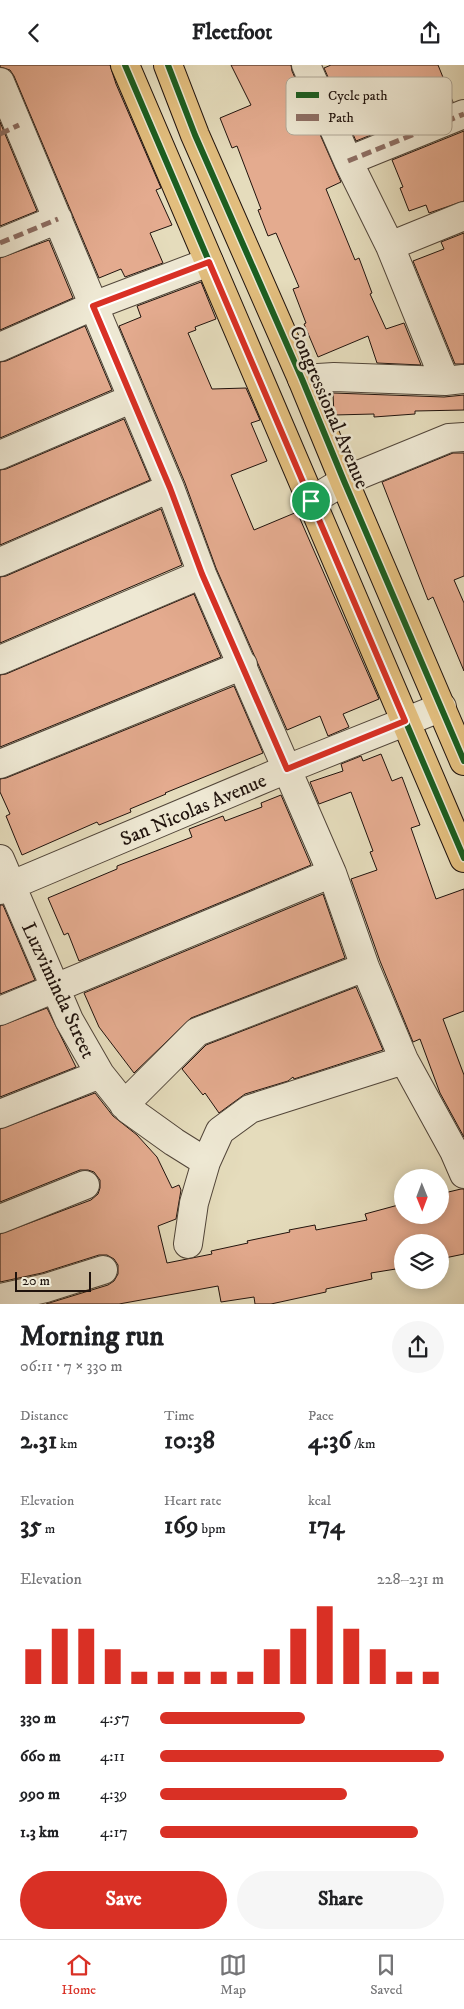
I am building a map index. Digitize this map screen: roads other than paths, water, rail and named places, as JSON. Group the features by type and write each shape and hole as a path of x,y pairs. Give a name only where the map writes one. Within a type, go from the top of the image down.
{"main road":[{"path":"124,65 464,858"},
{"name":"Congressional Avenue","path":"168,65 195,135 302,379 464,761"}],"street":[{"path":"306,65 311,77"},
{"path":"0,82 9,129 58,219 131,399 170,488 202,574 332,873 365,967 404,1060 454,1151 464,1174"},
{"path":"452,119 464,114"},
{"path":"302,379 334,377 455,380 337,135"},
{"path":"348,161 412,135"},
{"path":"390,246 464,216"},
{"path":"0,243 58,219"},
{"path":"0,347 93,306 209,262"},
{"path":"0,455 131,399"},
{"path":"311,501 344,481 449,438 464,437"},
{"path":"0,562 170,488"},
{"path":"0,660 202,574"},
{"path":"0,764 243,665"},
{"name":"San Nicolas Avenue","path":"6,888 287,769 442,707"},
{"name":"Luzviminda Street","path":"0,859 6,888 69,1020 100,1074 124,1105 174,1142 206,1162"},
{"path":"0,1011 332,873"},
{"path":"124,1105 197,1032 365,967"},
{"path":"188,1244 194,1203 206,1162 220,1131 250,1109 404,1060"},
{"path":"0,1114 100,1074"},
{"path":"0,1219 86,1185"},
{"path":"0,1298 46,1288 103,1270"}]}
